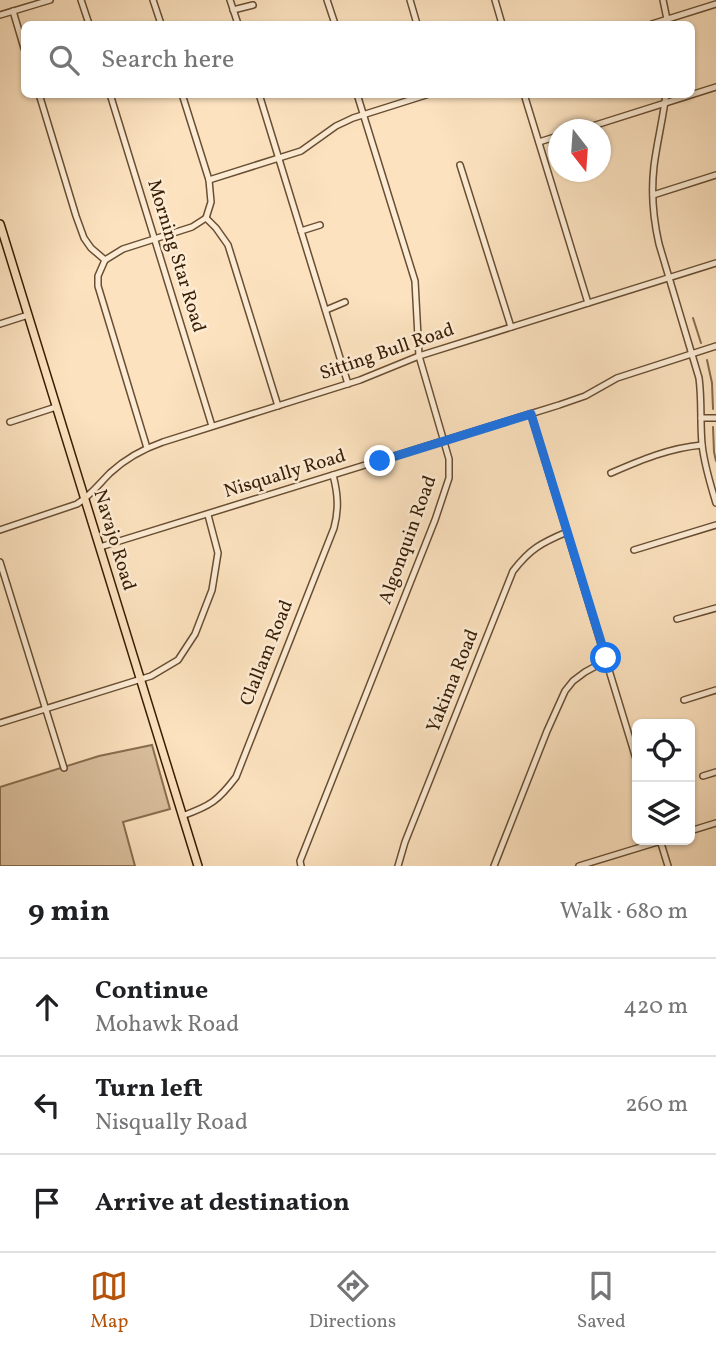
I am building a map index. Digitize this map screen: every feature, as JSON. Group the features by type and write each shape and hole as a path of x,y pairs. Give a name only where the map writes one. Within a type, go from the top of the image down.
{"main road":[{"name":"Navajo Road","path":"0,223 198,866"}],"street":[{"path":"0,15 50,0"},
{"path":"81,0 88,21"},
{"path":"153,0 160,21"},
{"path":"230,0 236,21"},
{"path":"327,0 334,21"},
{"path":"410,0 416,21"},
{"path":"495,0 501,21"},
{"path":"663,0 668,21"},
{"path":"233,9 253,5"},
{"path":"671,21 716,5"},
{"path":"13,11 21,38"},
{"path":"695,94 716,87"},
{"path":"40,98 84,238 105,260"},
{"name":"Morning Star Road","path":"111,98 212,426"},
{"path":"147,448 98,286 98,276 105,260 122,249 192,227 206,218 211,202 209,180 183,98"},
{"path":"260,98 348,384"},
{"name":"Algonquin Road","path":"301,866 300,861 436,520 449,478 449,459 419,356 415,281 358,98"},
{"path":"209,180 301,151 335,126 416,98"},
{"path":"525,98 588,303"},
{"path":"666,98 654,168 655,224 699,379 702,396 702,445 716,503"},
{"path":"611,120 681,98"},
{"path":"539,142 548,139"},
{"path":"460,165 511,327"},
{"path":"653,195 716,175"},
{"path":"206,218 228,245 278,405"},
{"path":"301,231 320,225"},
{"name":"Sitting Bull Road","path":"85,499 113,470 147,448 348,384 419,356 716,263"},
{"path":"326,310 345,303"},
{"path":"0,324 28,315"},
{"name":"Nisqually Road","path":"100,547 531,414 585,396 617,377 716,346"},
{"path":"10,422 56,407"},
{"path":"531,414 632,745"},
{"path":"701,418 716,418"},
{"path":"611,473 650,456 702,445"},
{"name":"Clallam Road","path":"182,816 206,808 223,794 236,776 334,528 338,500 333,475"},
{"path":"0,530 57,512 85,499"},
{"path":"0,723 151,676 178,660 195,634 212,590 218,553 208,514"},
{"path":"634,550 716,525"},
{"name":"Yakima Road","path":"398,866 405,842 513,571 533,549 567,532"},
{"path":"0,562 64,768"},
{"path":"677,619 716,608"},
{"path":"495,866 565,691 585,672 607,660"},
{"path":"684,700 716,691"},
{"path":"703,776 716,772"},
{"path":"695,829 716,823"},
{"path":"579,866 646,845"},
{"path":"663,845 668,866"}],"shaded area":[{"path":"152,745 170,809 123,822 135,866 0,866 0,787 99,756"}],"waterway":[{"path":"693,318 701,343"},
{"path":"707,360 712,383 713,409"},
{"path":"713,427 716,461"}],"route":[{"path":"380,461 531,414 606,658"}]}
